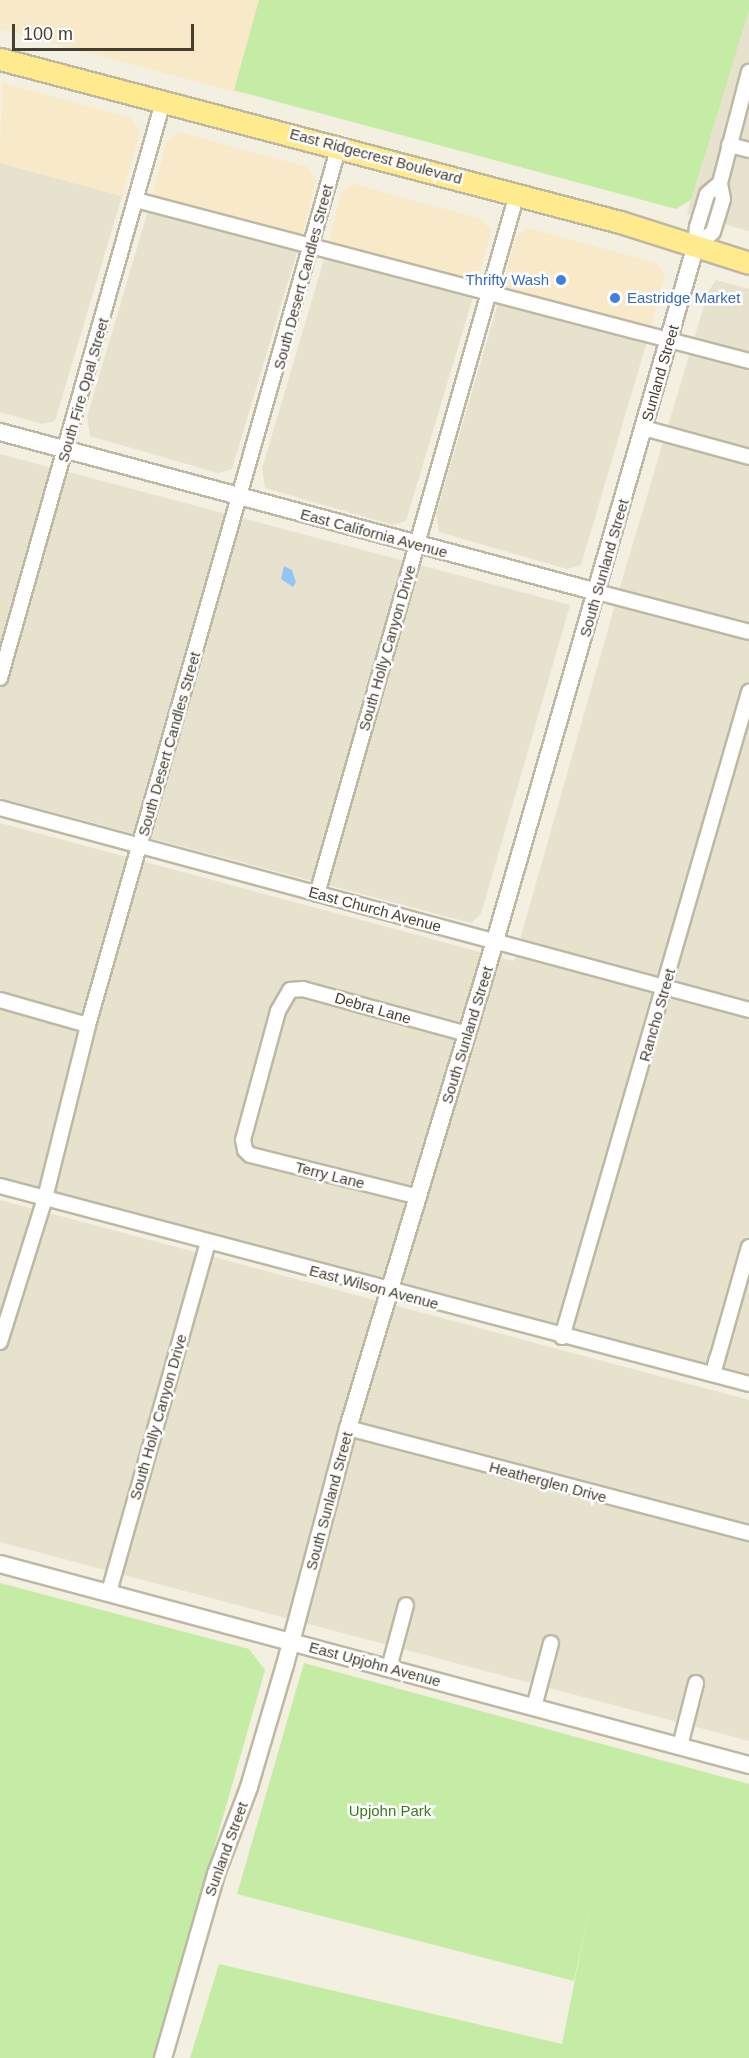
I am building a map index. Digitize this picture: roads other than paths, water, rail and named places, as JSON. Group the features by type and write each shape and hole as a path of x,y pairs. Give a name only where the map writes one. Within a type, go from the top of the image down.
{"main road":[{"name":"East Ridgecrest Boulevard","path":"0,59 517,194 676,238 695,248 749,263"}],"street":[{"path":"695,248 713,232 723,199 720,183 749,72"},
{"name":"South Fire Opal Street","path":"0,678 163,102"},
{"path":"729,145 749,150"},
{"name":"South Desert Candles Street","path":"0,1342 45,1198 88,1025 339,146"},
{"name":"South Holly Canyon Drive","path":"317,894 517,194"},
{"path":"136,200 749,361"},
{"name":"Sunland Street","path":"644,429 695,248"},
{"path":"644,429 749,457"},
{"name":"South Sunland Street","path":"292,1642 348,1428 420,1197 644,429"},
{"name":"East California Avenue","path":"0,432 240,498 749,632"},
{"name":"Rancho Street","path":"562,1337 749,692"},
{"name":"East Church Avenue","path":"0,808 749,1010"},
{"name":"Debra Lane","path":"244,1146 278,1011 290,990 303,989 467,1034"},
{"path":"0,1000 88,1025"},
{"name":"Terry Lane","path":"244,1146 250,1155 420,1197"},
{"name":"East Wilson Avenue","path":"0,1186 562,1337 749,1384"},
{"name":"South Holly Canyon Drive","path":"108,1592 208,1242"},
{"path":"713,1374 749,1246"},
{"name":"Heatherglen Drive","path":"348,1428 749,1533"},
{"name":"East Upjohn Avenue","path":"0,1564 749,1765"},
{"path":"389,1668 406,1605"},
{"name":"Sunland Street","path":"163,2058 216,1874 249,1787 292,1642"},
{"path":"534,1707 551,1643"},
{"path":"680,1746 696,1683"}],"water":[{"path":"284,566 292,570 296,582 293,587 281,579"}],"place":[{"name":"Thrifty Wash","path":"561,280"},
{"name":"Eastridge Market","path":"615,298"}],"park label":[{"name":"Upjohn Park","path":"390,1811"}]}
